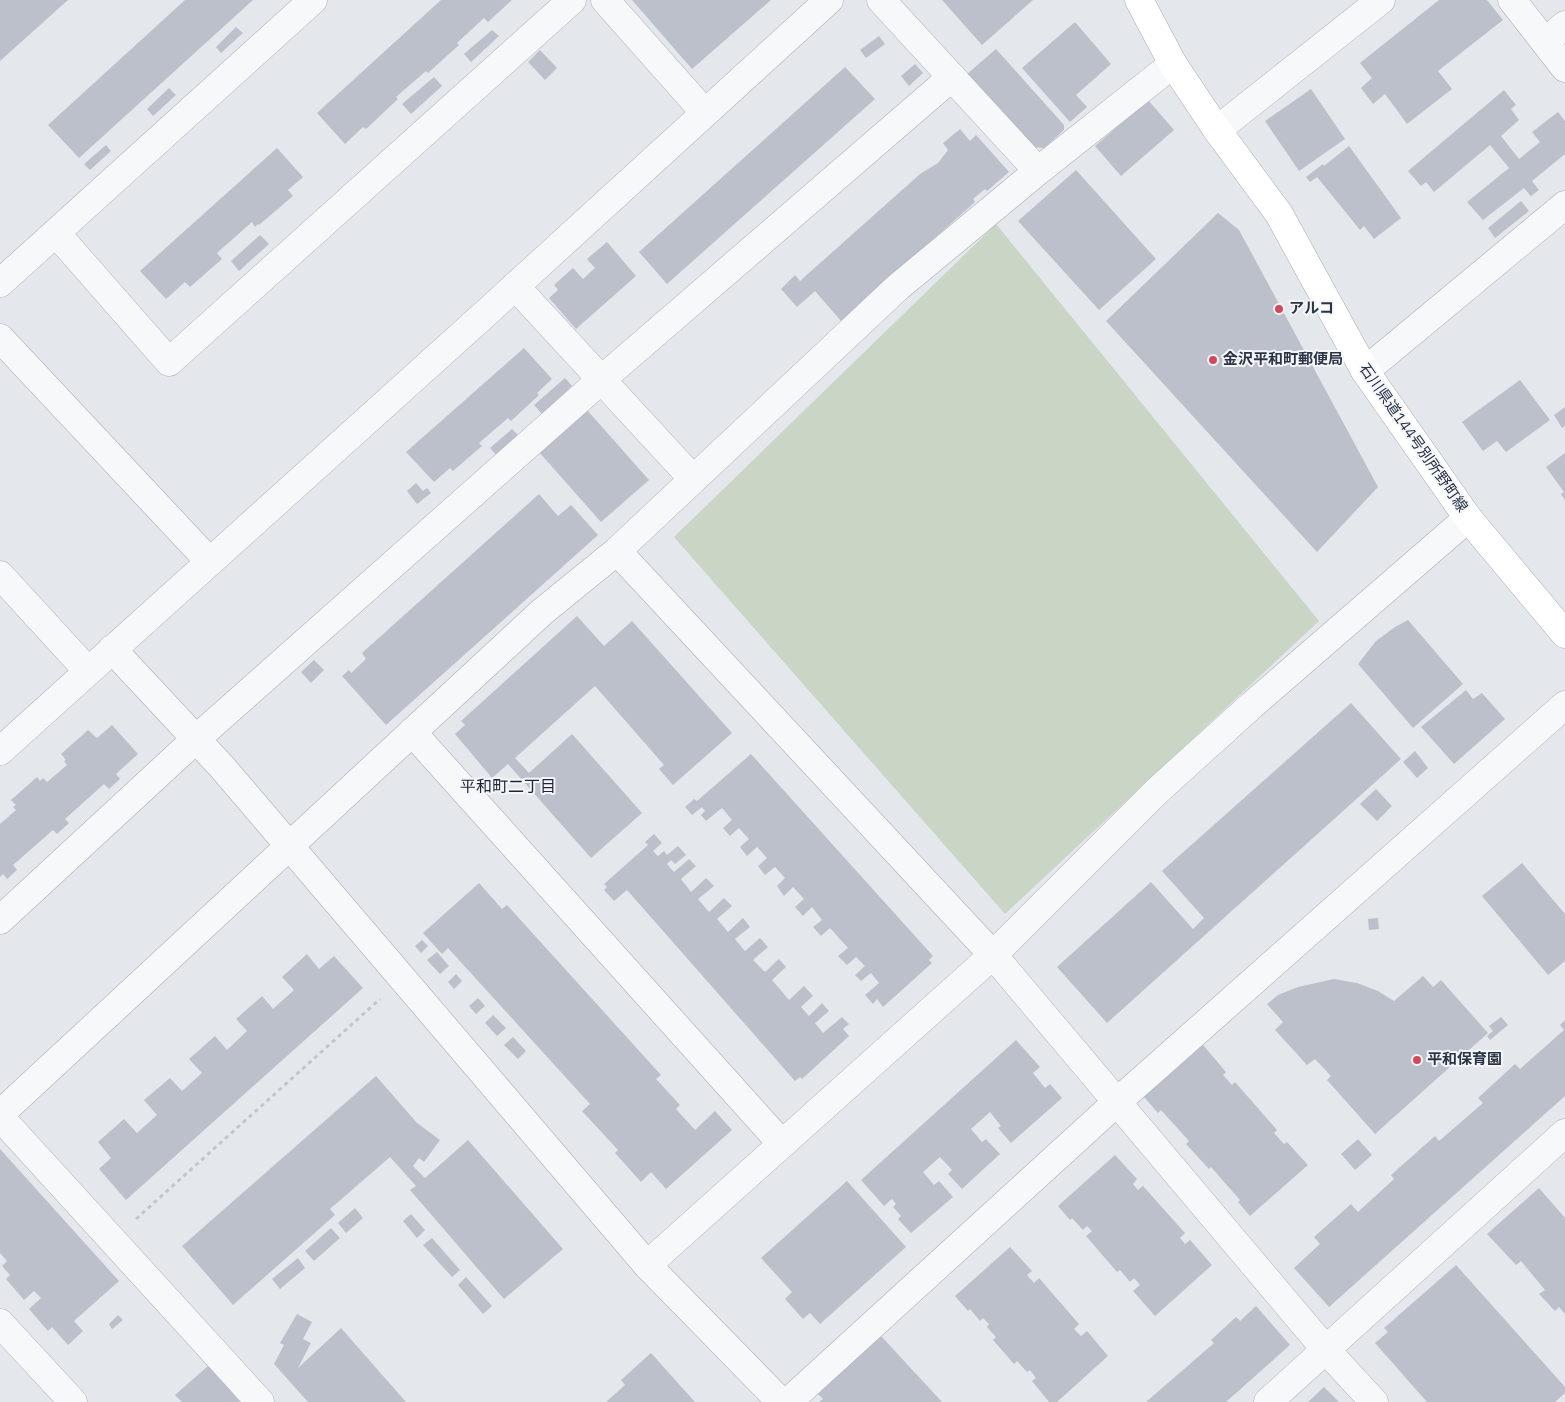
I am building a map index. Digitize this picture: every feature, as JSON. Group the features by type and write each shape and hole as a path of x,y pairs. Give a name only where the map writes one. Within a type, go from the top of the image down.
{"main road":[{"name":"石川県道144号別所野町線","path":"1139,0 1173,64 1217,130 1279,214 1365,371 1468,518 1565,634"}],"street":[{"path":"0,283 313,0"},
{"path":"56,233 169,362 572,0"},
{"path":"606,0 705,113"},
{"path":"0,751 829,0"},
{"path":"881,0 1038,171"},
{"path":"1217,130 1381,0"},
{"path":"1512,0 1555,34 1565,68"},
{"path":"260,1402 0,1116 542,612 617,551 898,287 1038,171 1173,64"},
{"path":"0,920 196,739 601,380 952,77"},
{"path":"1365,371 1565,205"},
{"path":"515,286 693,479"},
{"path":"0,338 210,562"},
{"path":"647,1265 993,955 1157,790 1468,518"},
{"path":"617,551 993,955 1326,1350 1374,1402"},
{"path":"0,574 88,671"},
{"path":"112,650 196,739 290,845 647,1265 780,1402"},
{"path":"788,1402 1117,1102 1565,705"},
{"path":"412,732 782,1144"},
{"path":"1268,1402 1565,1133"},
{"path":"0,1324 73,1402"}],"path":[{"path":"113,1240 403,978"}],"green space":[{"path":"996,224 1319,621 1005,914 674,537"}],"building":[{"path":"0,0 68,0 0,61"},
{"path":"185,0 253,0 79,158 48,125"},
{"path":"441,0 512,0 488,22 484,18 457,43 459,45 428,73 426,71 396,97 398,99 366,129 363,127 345,144 317,113"},
{"path":"632,0 771,0 692,69"},
{"path":"942,0 1033,0 982,45"},
{"path":"1439,0 1487,0 1503,20 1438,71 1452,89 1407,124 1385,94 1373,104 1361,88 1372,78 1360,63"},
{"path":"1075,22 1111,64 1076,95 1087,107 1070,122 1022,68"},
{"path":"236,27 243,33 221,53 216,47"},
{"path":"492,30 499,36 471,62 464,54"},
{"path":"879,36 885,44 866,58 860,50"},
{"path":"996,49 1064,125 1064,130 1044,148 1033,147 967,74"},
{"path":"540,50 557,68 545,80 528,62"},
{"path":"915,64 923,73 909,86 901,76"},
{"path":"845,67 875,99 667,284 639,252"},
{"path":"434,77 442,86 411,114 402,104"},
{"path":"169,88 176,95 153,116 147,109"},
{"path":"1311,89 1345,139 1299,171 1265,121"},
{"path":"1504,90 1516,105 1511,109 1519,120 1501,136 1519,159 1540,142 1532,132 1558,112 1565,121 1565,154 1532,181 1539,190 1531,196 1524,188 1483,220 1467,202 1509,168 1490,145 1434,192 1426,182 1421,186 1408,171"},
{"path":"1148,100 1174,130 1121,176 1095,146"},
{"path":"960,129 970,141 976,135 1009,172 987,191 985,189 973,199 975,202 841,321 815,291 797,307 781,289 795,275 800,281 920,174 938,163 948,150 943,143"},
{"path":"106,145 111,151 90,170 84,164"},
{"path":"1349,146 1401,218 1374,239 1364,226 1360,230 1317,177 1310,182 1306,177 1323,164 1324,166"},
{"path":"277,148 303,177 288,190 293,196 259,225 255,227 252,222 217,253 222,259 190,287 185,282 166,299 140,271"},
{"path":"1076,170 1156,259 1099,310 1018,221"},
{"path":"1521,201 1529,211 1495,238 1488,228"},
{"path":"1218,213 1239,230 1378,487 1317,552 1106,321"},
{"path":"260,235 269,244 239,271 231,261"},
{"path":"607,242 636,276 576,329 549,298 558,290 554,285 573,268 583,279 595,268 587,259"},
{"path":"524,348 552,379 537,393 539,395 511,421 508,418 479,443 482,446 453,471 450,468 434,482 406,452"},
{"path":"565,378 572,386 542,414 534,405"},
{"path":"1520,380 1550,420 1506,452 1497,441 1483,451 1462,422"},
{"path":"1565,407 1565,426 1562,428 1554,415"},
{"path":"587,410 649,480 601,522 539,452"},
{"path":"512,429 519,436 497,456 490,448"},
{"path":"1565,453 1565,500 1561,494 1564,492 1546,467"},
{"path":"416,483 423,491 427,488 431,493 417,504 407,491"},
{"path":"539,494 558,516 571,505 598,535 386,725 342,676 349,670 351,673 366,659 362,653"},
{"path":"577,616 604,646 632,621 732,733 673,785 659,769 664,765 595,686 515,758 529,773 572,734 642,813 591,858 508,764 492,778 455,734 465,725 461,721"},
{"path":"1408,620 1463,684 1413,728 1358,664 1376,641"},
{"path":"314,660 324,670 311,683 301,672"},
{"path":"1466,690 1473,699 1482,693 1505,719 1454,764 1421,727"},
{"path":"1351,703 1401,759 1107,1023 1057,967 1151,882 1193,929 1204,918 1162,871"},
{"path":"112,725 138,754 116,774 120,779 109,789 104,784 65,819 69,823 57,834 53,830 13,865 17,870 7,879 3,874 0,877 0,824 16,810 13,807 16,805 11,800 37,777 40,781 43,778 47,782 67,765 64,761 66,760 61,754 88,730 97,738"},
{"path":"1415,751 1428,768 1417,778 1403,762"},
{"path":"751,754 933,956 929,960 932,963 883,1007 877,999 873,1004 865,995 879,983 871,973 861,981 855,975 865,966 856,957 847,965 838,956 848,948 830,928 821,936 813,927 822,920 812,907 803,916 795,907 804,899 793,887 784,896 777,886 785,878 775,867 765,875 758,866 767,858 757,847 747,856 740,847 749,839 739,828 730,836 723,828 732,820 722,808 706,821 701,815 705,811 702,807 692,815 685,807 694,799 697,801"},
{"path":"1376,789 1392,806 1377,821 1360,804"},
{"path":"654,834 662,843 653,851 658,856 664,851 667,855 678,846 686,855 675,864 671,860 667,864 674,872 689,859 696,866 681,879 691,892 706,878 714,886 698,899 709,912 724,898 732,906 717,919 728,932 743,918 750,927 735,939 745,951 760,938 768,947 753,960 765,972 779,959 786,967 772,980 789,1000 804,986 813,996 801,1007 809,1016 822,1003 829,1011 815,1023 823,1033 842,1017 849,1024 843,1029 849,1036 802,1079 800,1077 795,1081 627,890 614,901 604,890 607,887 604,884 648,845 645,842"},
{"path":"1522,863 1565,914 1565,961 1548,975 1482,896"},
{"path":"479,883 502,909 507,905 661,1075 656,1079 680,1105 676,1109 695,1130 715,1111 732,1130 666,1189 651,1172 641,1182 615,1153 618,1150 582,1111 590,1104 448,948 442,954 423,933"},
{"path":"1378,918 1379,929 1369,930 1368,919"},
{"path":"422,940 428,946 421,953 415,946"},
{"path":"437,952 449,966 440,974 427,960"},
{"path":"307,954 319,969 334,956 363,988 126,1200 99,1169 111,1158 98,1142 124,1119 137,1133 157,1115 144,1100 170,1078 182,1091 202,1073 189,1059 215,1036 227,1050 247,1031 236,1019 262,996 273,1009 294,990 282,977"},
{"path":"456,974 462,981 454,989 448,982"},
{"path":"1423,976 1433,987 1441,980 1488,1033 1375,1134 1327,1080 1331,1076 1315,1059 1307,1065 1275,1030 1283,1022 1267,1004 1278,995 1298,987 1334,979 1357,983 1378,991 1394,1001"},
{"path":"478,998 485,1006 476,1014 469,1006"},
{"path":"493,1015 506,1028 497,1036 485,1023"},
{"path":"1501,1017 1508,1025 1490,1040 1487,1036 1493,1031 1489,1026"},
{"path":"1565,1020 1565,1096 1329,1307 1294,1268 1320,1244 1314,1237 1351,1204 1358,1212 1394,1179 1391,1175 1435,1136 1439,1141 1483,1103 1478,1098 1515,1064 1520,1069 1564,1030 1560,1025"},
{"path":"513,1037 526,1051 518,1059 504,1045"},
{"path":"1016,1040 1040,1067 1033,1073 1045,1088 1050,1084 1062,1098 1011,1143 998,1128 1001,1126 990,1112 971,1129 982,1142 986,1139 1000,1154 962,1189 948,1174 952,1170 940,1157 923,1172 934,1185 939,1181 953,1197 911,1233 898,1219 901,1216 893,1207 896,1204 892,1199 884,1206 861,1180"},
{"path":"1203,1045 1226,1072 1223,1075 1232,1085 1235,1082 1277,1130 1274,1133 1284,1144 1287,1142 1308,1165 1250,1216 1238,1202 1240,1200 1211,1167 1209,1169 1186,1144 1189,1141 1161,1110 1158,1113 1144,1097"},
{"path":"376,1076 417,1123 440,1140 424,1162 419,1158 413,1166 425,1178 468,1140 563,1249 504,1299 410,1190 416,1186 390,1157 330,1209 335,1215 233,1305 182,1246"},
{"path":"1358,1139 1372,1155 1355,1170 1341,1154"},
{"path":"0,1149 119,1281 74,1321 83,1331 68,1345 52,1327 48,1331 29,1309 41,1298 34,1291 24,1300 6,1279 10,1275 2,1266 7,1261 0,1253"},
{"path":"1115,1155 1137,1179 1133,1184 1138,1190 1143,1186 1185,1233 1180,1238 1185,1244 1190,1240 1212,1265 1155,1316 1133,1291 1140,1285 1134,1278 1130,1282 1120,1270 1117,1272 1086,1236 1092,1231 1087,1226 1083,1230 1072,1218 1070,1220 1058,1206"},
{"path":"847,1181 906,1247 820,1324 810,1313 803,1319 785,1299 792,1292 761,1258"},
{"path":"1539,1188 1565,1218 1565,1314 1559,1307 1555,1311 1539,1294 1545,1290 1521,1261 1516,1265 1487,1234"},
{"path":"355,1208 363,1218 346,1233 338,1223"},
{"path":"411,1214 425,1230 417,1238 403,1221"},
{"path":"331,1228 340,1238 314,1261 305,1251"},
{"path":"432,1238 460,1270 452,1277 423,1245"},
{"path":"1010,1247 1032,1271 1027,1275 1034,1283 1039,1278 1079,1324 1074,1329 1081,1336 1087,1331 1108,1356 1057,1402 1049,1402 1032,1381 1036,1378 1030,1370 1027,1372 1017,1361 1014,1364 993,1340 996,1337 987,1327 989,1324 983,1318 980,1321 955,1296"},
{"path":"298,1258 305,1268 280,1289 272,1279"},
{"path":"1456,1265 1565,1387 1565,1393 1555,1402 1427,1402 1375,1343 1388,1332 1384,1328"},
{"path":"466,1277 492,1306 483,1314 458,1285"},
{"path":"1256,1306 1290,1345 1226,1402 1146,1402 1214,1343 1211,1340 1236,1317 1240,1321"},
{"path":"297,1314 312,1322 303,1339 311,1343 298,1368 341,1328 406,1402 308,1402 274,1364 284,1345 280,1343"},
{"path":"118,1315 123,1320 112,1329 109,1324"},
{"path":"881,1336 942,1402 819,1402 823,1399 817,1393"},
{"path":"651,1353 695,1402 606,1402 625,1385 621,1380"},
{"path":"208,1366 240,1402 182,1402 175,1395"},
{"path":"1324,1387 1339,1402 1308,1402"}],"place":[{"name":"アルコ","path":"1279,309"},
{"name":"金沢平和町郵便局","path":"1213,360"},
{"name":"平和保育園","path":"1417,1060"}],"district":[{"name":"平和町二丁目","path":"508,787"}]}
